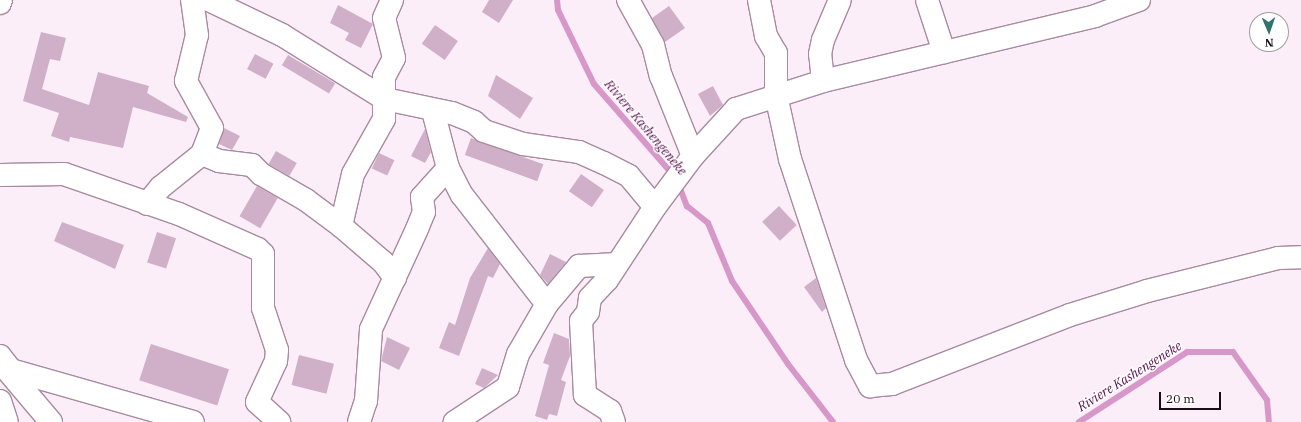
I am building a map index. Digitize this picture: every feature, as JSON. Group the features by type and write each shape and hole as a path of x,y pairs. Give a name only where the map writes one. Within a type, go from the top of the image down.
{"street":[{"path":"147,204 161,187 202,154 213,124 186,81 197,35 192,0"},
{"path":"208,0 282,35 385,99 433,111 463,116 484,131 522,144 590,156 629,176 655,207"},
{"path":"341,226 353,174 384,119 384,77 394,58 384,18 392,0"},
{"path":"628,0 653,45 660,76 693,156"},
{"path":"759,0 766,36 776,53 776,94 790,159 856,360 870,386 892,384 1063,317 1147,291 1278,258 1301,257"},
{"path":"823,81 821,47 840,0"},
{"path":"927,0 944,52"},
{"path":"614,422 610,411 585,395 580,327 590,298 617,264 655,207 693,156 736,109 776,94 823,81 1095,16 1139,0"},
{"path":"433,111 448,168 472,211 510,253 548,304"},
{"path":"202,154 219,161 248,162 261,174 306,200 341,226 383,262 395,278"},
{"path":"359,422 366,401 371,329 424,212 422,197 448,168"},
{"path":"0,175 64,174 251,244 263,254 261,294 266,323 277,350 276,360 257,402 279,422"},
{"path":"456,422 508,387 518,354 548,304 579,266 617,264"},
{"path":"4,365 51,422"},
{"path":"4,365 193,422"},
{"path":"0,401 7,422"}],"building":[{"path":"489,0 513,0 499,23 482,12"},
{"path":"338,5 373,24 361,48 345,40 349,33 330,23"},
{"path":"669,6 685,28 665,42 652,18"},
{"path":"435,25 458,41 445,60 422,44"},
{"path":"41,32 66,38 60,61 50,59 42,89 89,105 98,72 149,86 147,93 188,117 186,122 133,107 123,148 70,137 69,142 51,136 59,113 23,101"},
{"path":"255,54 274,64 266,79 247,69"},
{"path":"288,55 335,83 329,94 282,65"},
{"path":"496,75 533,98 520,119 488,96"},
{"path":"713,86 723,105 710,116 698,94"},
{"path":"224,128 240,136 232,150 219,144"},
{"path":"425,129 431,152 425,163 411,156"},
{"path":"471,138 543,164 537,181 465,155"},
{"path":"276,151 297,163 289,176 268,164"},
{"path":"379,153 394,160 387,176 372,168"},
{"path":"581,174 604,190 592,207 569,191"},
{"path":"257,186 278,198 260,228 240,216"},
{"path":"779,206 797,225 780,241 762,222"},
{"path":"62,222 124,245 115,269 54,241"},
{"path":"157,232 176,238 166,269 147,262"},
{"path":"488,248 500,264 493,278 488,276 459,356 439,348 449,322 455,325 470,278"},
{"path":"550,254 566,262 548,284 540,275"},
{"path":"816,278 826,308 822,312 804,287"},
{"path":"554,333 569,339 570,356 561,380 566,382 557,416 549,414 547,420 535,416 549,365 543,363"},
{"path":"387,337 410,348 399,370 381,361"},
{"path":"151,344 229,369 217,405 139,380"},
{"path":"299,355 334,364 326,394 292,385"},
{"path":"482,368 498,375 484,388 475,384"}],"waterway":[{"name":"Riviere Kashengeneke","path":"557,0 558,10 594,84 673,175"},
{"name":"Riviere Kashengeneke","path":"678,183 687,206 708,223 732,281 788,364 833,422"},
{"name":"Riviere Kashengeneke","path":"1079,422 1187,352 1233,352 1267,400 1269,422"}]}
